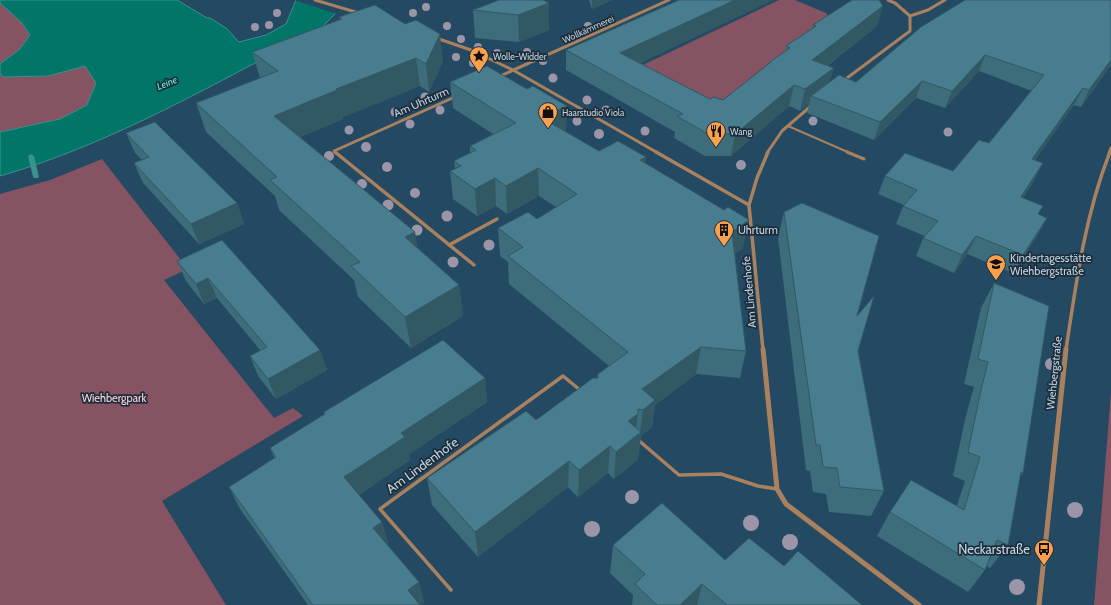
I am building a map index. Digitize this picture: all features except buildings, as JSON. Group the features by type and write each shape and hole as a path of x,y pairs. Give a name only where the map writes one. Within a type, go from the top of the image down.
{"street":[{"path":"315,0 361,14"},
{"name":"Wollkämmerei","path":"513,70 669,0"},
{"path":"841,83 910,31 910,16 895,3 888,0"},
{"path":"910,16 928,10 945,0"},
{"path":"435,38 471,50 513,70 749,205"},
{"path":"495,78 513,70"},
{"name":"Am Uhrturm","path":"460,94 334,151 474,265"},
{"name":"Am Lindenhofe","path":"816,102 778,136 759,170 749,205 777,489 786,504 919,605"},
{"name":"Wiehbergstraße","path":"1039,605 1068,332 1085,236 1101,172 1111,148"},
{"path":"449,245 496,219"}],"lane":[{"path":"788,126 864,159"},
{"name":"Am Lindenhofe","path":"451,590 380,509 563,376 584,394"},
{"path":"638,438 679,475 721,474 758,486 777,489"}],"green space":[{"path":"779,0 795,0 826,13 833,22 717,120 626,73"},
{"path":"0,3 22,23 30,35 20,49 0,64"},
{"path":"85,66 96,83 87,105 60,119 0,132 0,73 3,77 48,76"},
{"name":"Wiehbergpark","path":"102,159 188,269 164,280 274,418 293,408 303,416 162,501 226,605 0,605 0,194 50,180"},
{"path":"1111,392 1111,605 1094,605"}],"water":[{"name":"Leine","path":"0,0 177,0 226,28 239,42 266,35 286,24 296,0 340,0 335,14 324,25 324,27 205,89 125,129 43,162 0,176 0,132 60,119 87,105 96,83 85,66 48,76 3,77 0,73 0,64 20,49 30,35 22,23 0,3"}],"pier":[{"path":"294,0 341,0 337,14"}],"waterway":[{"path":"31,156 36,177"}],"place":[{"name":"Wolle-Widder","path":"479,73"},
{"name":"Haarstudio Viola","path":"548,129"},
{"name":"Wang","path":"716,148"},
{"name":"Uhrturm","path":"724,247"},
{"name":"Kindertagesstätte Wiehbergstraße","path":"996,281"},
{"name":"Neckarstraße","path":"1044,566"}]}
